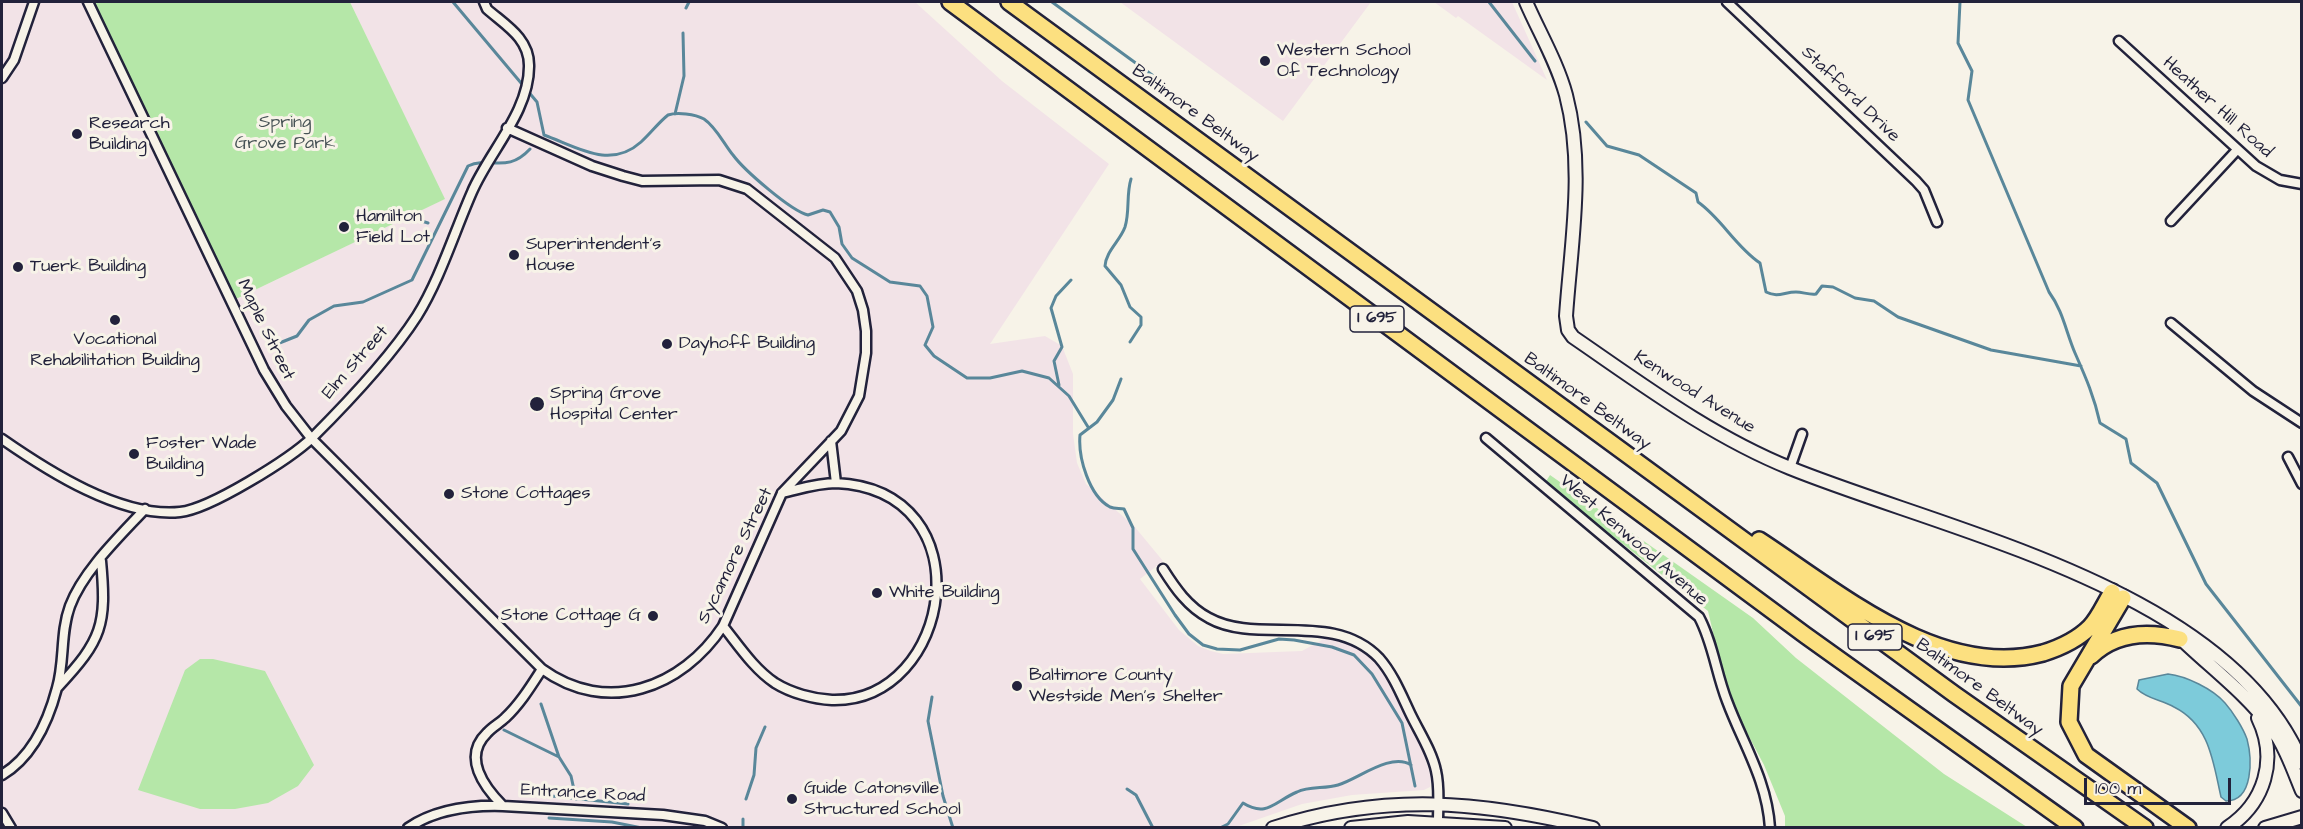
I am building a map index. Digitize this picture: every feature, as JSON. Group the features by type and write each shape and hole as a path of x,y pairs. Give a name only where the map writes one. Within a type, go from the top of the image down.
{"highway":[{"name":"I 695","path":"950,2 1776,614 2075,828"},
{"name":"Baltimore Beltway","path":"1009,2 1944,687 2142,826"},
{"path":"1633,459 1865,610 1910,635 1957,652 2003,658 2026,657 2050,651 2092,626 2118,595"},
{"path":"2118,595 2071,686 2068,722 2086,755 2188,828"},
{"path":"2080,667 2097,650 2130,635 2160,634 2180,639"}],"main road":[{"name":"Kenwood Avenue","path":"1526,2 1566,94 1574,143 1575,195 1566,316 1568,330 1583,344 1701,423 1790,468 2021,550 2118,595 2181,628 2234,670 2260,698 2301,762"},
{"name":"Kenwood Avenue","path":"2118,595 2180,639 2250,701 2273,729 2292,764 2301,791"},
{"path":"2227,828 2250,808 2265,781 2267,767 2264,730 2250,701"},
{"path":"1273,828 1337,810 1438,803 1492,807 1593,828"},
{"path":"2265,828 2301,818"},
{"path":"1351,828 1407,822 1438,822 1505,828"}],"street":[{"path":"2,78 19,48 34,2"},
{"name":"Maple Street","path":"88,2 264,370 286,406 311,438 542,669"},
{"name":"Elm Street","path":"2,440 67,480 114,500 145,508 179,512 194,509 241,487 311,438 372,372 418,315 482,169 507,128 523,95 528,80 529,66 525,45 487,9 484,2"},
{"name":"Stafford Drive","path":"1727,2 1916,181 1924,190 1937,222"},
{"name":"Heather Hill Road","path":"2119,41 2237,150 2267,174 2280,180 2301,184"},
{"name":"Sycamore Street","path":"507,128 592,166 642,181 697,179 733,183 761,199 835,258 847,273 863,310 866,353 860,396 850,417 831,441 782,493 723,626 711,643 689,665 660,683 642,689 605,692 585,690 554,678 542,669"},
{"path":"2171,221 2237,150"},
{"path":"2171,323 2253,391 2301,423"},
{"path":"1790,468 1802,434"},
{"name":"West Kenwood Avenue","path":"1486,438 1699,617 1707,631 1726,700 1760,774 1768,806 1770,828"},
{"path":"831,441 836,483"},
{"path":"2288,457 2301,484"},
{"path":"723,626 761,672 776,684 821,699 843,700 875,692 905,667 921,644 933,615 937,575 935,556 929,540 907,509 892,499 861,487 836,483 818,484 782,493"},
{"path":"2,775 27,755 38,738 58,687 64,625 70,606 89,572 145,508"},
{"path":"58,687 88,652 103,617 100,561"},
{"path":"1163,569 1188,603 1209,619 1241,627 1333,634 1365,647 1377,656 1396,683 1433,761 1438,822"},
{"name":"Entrance Road","path":"542,669 520,702 487,733 476,751 478,771 482,781 503,806 675,816 705,821 722,828"},
{"path":"408,828 437,813 455,809 503,806"},
{"path":"2,813 11,828"}],"shaded area":[{"name":"Spring Grove Hospital Center","path":"2,2 93,2 236,299 444,199 350,2 915,2 1002,81 1109,164 990,344 1045,336 1062,346 1073,374 1073,434 1077,463 1086,484 1134,526 1163,561 1140,579 1179,630 1198,646 1211,651 1223,654 1302,651 1329,636 1349,642 1368,655 1380,668 1420,743 1431,777 1430,787 1424,790 1352,795 1302,804 1233,828 2,828"},
{"name":"Western School Of Technology","path":"1120,2 1371,2 1283,121"},
{"name":"Western School Of Technology","path":"1434,2 1512,2 1547,80 1458,16 1456,18"}],"green space":[{"name":"Spring Grove Park","path":"93,2 350,2 445,199 236,299"},
{"path":"1550,475 1753,618 1796,658 1944,774 2027,827 1785,827 1785,816 1764,765 1728,697 1708,611 1545,483"},
{"path":"200,659 213,659 265,671 314,765 298,786 268,803 235,809 200,809 138,790 185,670"}],"water":[{"path":"2168,674 2191,680 2214,693 2238,720 2247,739 2250,767 2246,786 2242,794 2235,799 2226,801 2221,797 2208,746 2203,734 2195,724 2174,707 2145,695 2137,689 2139,680"}],"waterway":[{"path":"453,2 537,102 544,135 593,154 617,154 641,142 668,115 686,114 704,119 739,162 780,198 808,215 823,210 830,212 839,227 842,244 852,258 890,282 920,286 927,296 933,327 925,345 934,356 967,378 990,378 1022,371 1049,378 1069,396 1088,427"},
{"path":"686,8 689,2"},
{"path":"1052,2 1159,80 1160,87"},
{"path":"1489,2 1535,61"},
{"path":"1960,2 1958,43 1972,71 1968,100 2049,292 2061,314 2100,423 2126,439 2131,463 2157,483 2206,584 2302,707"},
{"path":"675,114 684,76 683,33"},
{"path":"1586,122 1607,146 1639,155 1696,193 1698,202 1714,216 1743,249 1760,263 1766,292 1774,295 1796,292 1816,294 1822,286 1833,287 1855,298 1874,301 1898,317 1991,350 2081,366"},
{"path":"277,344 297,336 309,320 334,306 363,302 412,280 468,166 476,163 514,161 530,149"},
{"path":"1130,342 1141,325 1141,317 1130,307 1121,285 1105,266 1108,256 1125,227 1131,179"},
{"path":"412,218 428,223"},
{"path":"1059,385 1054,361 1062,347 1051,308 1056,296 1071,280"},
{"path":"1121,379 1113,400 1097,422 1080,435 1083,465 1091,485 1103,502 1110,507 1124,509 1133,528 1133,549 1175,615 1189,634 1203,645 1217,649 1240,650 1279,639 1332,647 1354,655 1372,674 1402,723 1415,786"},
{"path":"932,697 928,721 943,796 953,828"},
{"path":"541,704 559,757 571,776 576,799"},
{"path":"746,799 754,775 756,748 765,727"},
{"path":"504,730 559,757"},
{"path":"1220,828 1228,824 1243,803 1258,809 1271,807 1302,790 1338,785 1384,764 1403,762 1411,765"},
{"path":"1127,789 1136,795 1153,828"},
{"path":"523,793 628,804"},
{"path":"549,818 612,822 642,828"},
{"path":"743,819 743,828"}],"place":[{"name":"Western School Of Technology","path":"1265,61"},
{"name":"Research Building","path":"77,134"},
{"name":"Hamilton Field Lot","path":"344,227"},
{"name":"Superintendent's House","path":"514,255"},
{"name":"Tuerk Building","path":"18,267"},
{"name":"Vocational Rehabilitation Building","path":"115,320"},
{"name":"Dayhoff Building","path":"667,344"},
{"name":"Spring Grove Hospital Center","path":"537,404"},
{"name":"Foster Wade Building","path":"134,454"},
{"name":"Stone Cottages","path":"449,494"},
{"name":"White Building","path":"877,593"},
{"name":"Stone Cottage G","path":"653,616"},
{"name":"Baltimore County Westside Men's Shelter","path":"1017,686"},
{"name":"Guide Catonsville Structured School","path":"792,799"}]}
